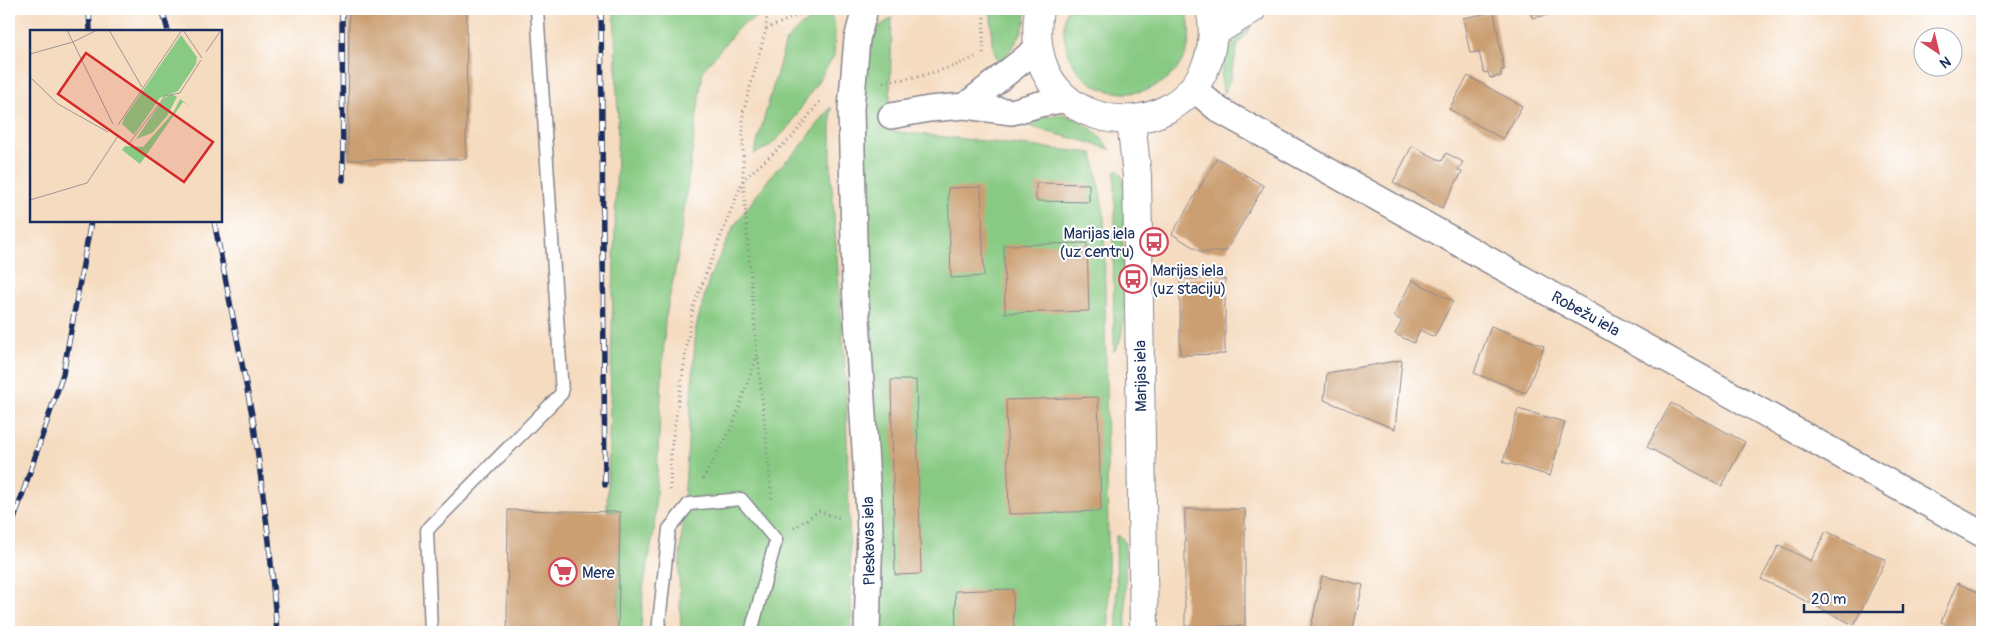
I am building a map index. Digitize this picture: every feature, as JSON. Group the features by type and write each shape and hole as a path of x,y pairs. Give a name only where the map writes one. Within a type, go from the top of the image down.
{"street":[{"name":"Pleskavas iela","path":"864,9 857,39 851,108 855,285 870,530 867,632"},
{"path":"1040,9 1036,28 1038,48 1043,67 1053,84 1068,100 1082,110 1100,117 1119,120 1131,120 1158,114 1175,105 1202,77 1210,58 1211,21 1252,9"},
{"path":"965,106 1038,48"},
{"name":"Robežu iela","path":"1193,88 1219,110 1982,534"},
{"path":"891,116 929,109 965,106 1012,112 1040,104 1068,100"},
{"name":"Marijas iela","path":"1131,120 1137,176 1144,632"}],"lane":[{"path":"431,632 427,530 562,393 537,9"},
{"path":"658,632 669,529 689,504 741,499 776,540 751,632"}],"path":[{"path":"767,9 766,29 743,113 743,180 757,356 776,540 819,511 870,530"},
{"path":"766,29 812,9"},
{"path":"914,78 949,69 983,54 984,9"},
{"path":"669,529 671,448 693,307 743,180 792,137 827,93"},
{"path":"689,504 732,427 757,356"}],"green space":[{"path":"614,9 772,9 740,26 703,70 678,255 665,320 654,531 643,589 641,632 618,632 620,512 607,511 618,118"},
{"path":"991,9 1026,9 1022,32 1009,52 998,63 992,43"},
{"path":"1067,9 1186,9 1189,28 1188,47 1178,67 1163,81 1145,90 1126,93 1106,90 1089,81 1075,67 1064,37"},
{"path":"830,10 835,30 834,56 788,128 770,146 754,154 786,41 802,25"},
{"path":"892,18 889,131 1093,153 1104,214 1109,632 880,632 875,393 858,134 864,43 877,28"},
{"path":"1254,23 1238,45 1229,83 1223,94 1221,73 1226,56 1243,32"},
{"path":"831,107 831,174 845,368 852,632 681,632 679,574 696,327 709,279 734,226 774,172 799,149"},
{"path":"1063,114 1090,128 1111,150 1030,126 1027,119"},
{"path":"1118,170 1124,182 1126,197 1124,226 1119,228 1115,227 1115,171"},
{"path":"1113,236 1121,238 1123,244 1124,285 1122,330 1119,343 1114,352"},
{"path":"1116,536 1120,536 1125,542 1126,632 1117,632"}],"building":[{"path":"349,9 467,9 466,159 348,160"},
{"path":"1530,9 1574,9 1574,10 1532,18"},
{"path":"1494,12 1504,70 1501,70 1501,76 1490,78 1488,72 1484,73 1479,52 1470,53 1463,18"},
{"path":"1468,76 1522,106 1503,139 1449,109"},
{"path":"1412,146 1442,161 1446,153 1463,162 1458,170 1462,172 1442,208 1393,182"},
{"path":"1217,158 1264,186 1226,251 1201,252 1172,234"},
{"path":"1036,183 1089,184 1089,202 1036,201"},
{"path":"981,187 984,276 951,278 948,188"},
{"path":"1087,243 1089,311 1005,313 1004,245"},
{"path":"1180,279 1225,279 1225,354 1180,355"},
{"path":"1412,280 1453,301 1434,337 1420,330 1414,343 1395,334 1402,321 1394,316"},
{"path":"1491,326 1544,346 1526,393 1474,373"},
{"path":"1402,360 1395,429 1324,400 1327,373"},
{"path":"891,380 916,380 921,574 895,575"},
{"path":"1098,397 1101,511 1009,514 1006,400"},
{"path":"1671,403 1745,442 1722,486 1647,447"},
{"path":"1518,409 1565,422 1550,476 1503,462"},
{"path":"1185,509 1245,509 1245,626 1185,626"},
{"name":"Mere","path":"508,510 620,512 618,632 507,632"},
{"path":"1826,531 1886,560 1854,625 1761,579 1779,545 1811,561"},
{"path":"1322,576 1363,585 1352,632 1310,632"},
{"path":"1957,583 1982,594 1982,632 1966,632 1941,622"},
{"path":"1013,589 1014,632 956,632 955,591"}],"railway":[{"path":"89,9 90,30"},
{"path":"162,9 168,30"},
{"path":"342,9 343,180"},
{"path":"601,9 605,485"},
{"path":"9,534 63,374 91,222"},
{"path":"214,222 254,425 269,541 277,632"}],"place":[{"name":"Marijas iela (uz centru)","path":"1154,242"},
{"name":"Marijas iela (uz staciju)","path":"1133,279"},
{"name":"Mere","path":"563,572"}]}
